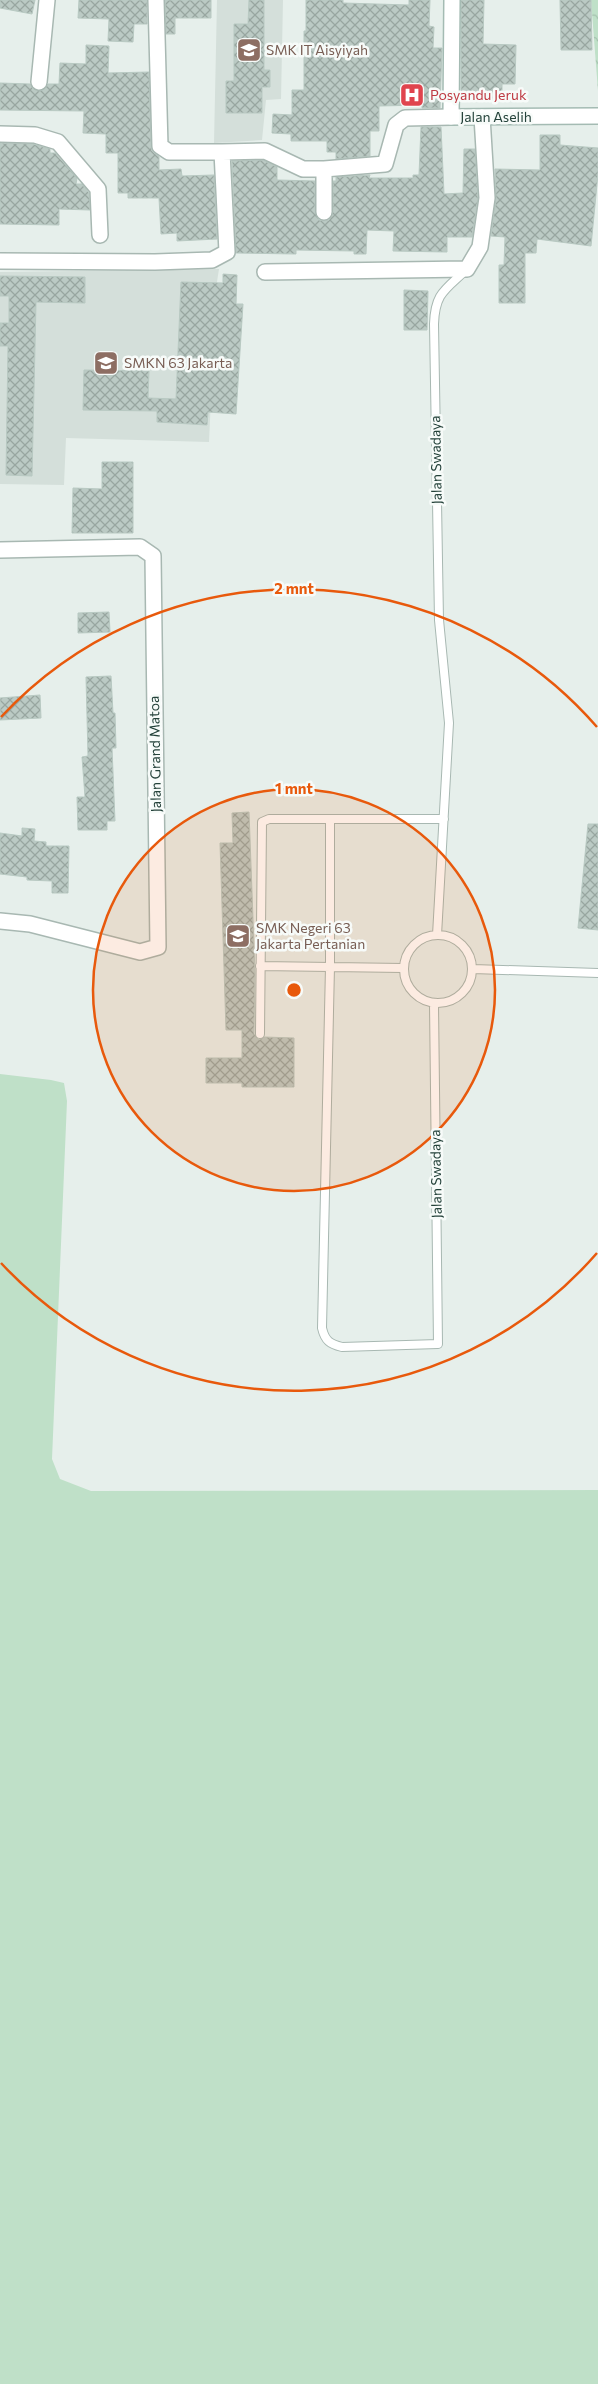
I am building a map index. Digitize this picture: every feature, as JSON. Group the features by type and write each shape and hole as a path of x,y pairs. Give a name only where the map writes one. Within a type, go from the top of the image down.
{"street":[{"path":"39,82 47,0"},
{"path":"156,0 160,146 169,152 265,151 303,169 385,164 396,125 405,118 451,117"},
{"name":"Jalan Aselih","path":"452,0 451,117 598,116"},
{"name":"Jalan Swadaya","path":"467,268 480,248 487,198 482,117"},
{"path":"0,134 35,135 58,142 98,189 100,235"},
{"path":"0,261 155,262 212,260 227,252 222,152"},
{"path":"324,169 324,212"},
{"path":"265,272 467,268"},
{"name":"Jalan Grand Matoa","path":"0,550 140,547 153,556 158,947 140,952 30,924 0,921"}],"lane":[{"name":"Jalan Swadaya","path":"437,935 449,723 438,590 434,324 435,308 439,296 467,268"},
{"path":"260,1034 262,822 269,818 444,819"},
{"path":"330,819 330,967"},
{"path":"437,935 451,937 462,944 470,956 473,969 470,984 461,995 449,1002 434,1004 422,1000 412,992 405,981 403,968 406,955 413,944 424,937 437,935"},
{"path":"260,966 403,968"},
{"name":"Jalan Swadaya","path":"330,967 322,1318 324,1338 331,1344 342,1347 438,1344 434,1004"},
{"path":"473,969 598,974"}],"shaded area":[{"name":"SMK IT Aisyiyah","path":"217,0 283,0 281,99 266,100 262,140 214,143"},
{"name":"SMKN 63 Jakarta","path":"219,269 216,288 209,442 66,438 64,485 0,484 0,272"}],"green space":[{"path":"591,0 598,0 598,91"},
{"path":"0,1074 64,1083 67,1101 52,1459 60,1479 91,1491 598,1490 598,2384 0,2384"}],"building":[{"path":"0,0 35,0 32,14 0,8"},
{"path":"79,0 147,0 147,24 134,24 133,42 108,41 109,19 78,18"},
{"path":"165,0 211,0 211,18 175,18 175,34 166,34"},
{"path":"249,0 264,0 264,70 270,70 270,87 262,87 262,113 226,113 226,81 234,81 234,24 248,24"},
{"path":"306,0 343,0 343,3 409,5 409,0 430,0 429,26 434,27 433,48 442,48 440,108 422,108 422,105 379,106 379,131 370,131 370,156 336,159 336,152 327,152 327,141 291,141 291,134 272,133 273,114 292,115 292,90 304,90"},
{"path":"461,0 484,0 483,44 516,45 515,84 502,84 502,101 465,100 465,92 461,92"},
{"path":"560,0 591,0 592,50 561,50"},
{"path":"86,45 109,46 108,73 149,72 151,146 152,151 159,157 159,170 181,169 182,176 214,175 217,239 177,241 177,233 161,234 159,198 128,198 128,193 118,193 118,153 106,153 106,134 83,133 84,111 0,110 0,83 30,84 33,89 39,91 43,90 48,84 59,84 60,63 86,64"},
{"path":"421,127 441,127 444,194 463,193 464,149 475,149 478,198 472,237 447,237 447,252 393,251 394,231 367,230 366,254 354,254 354,251 296,250 296,254 236,253 232,161 263,160 277,167 277,180 315,181 315,212 319,220 324,221 329,220 333,212 333,181 336,181 336,177 370,175 369,178 413,178 413,175 419,175"},
{"path":"540,135 560,135 560,145 598,148 598,174 591,246 537,239 536,253 525,253 525,303 499,303 499,265 504,265 505,237 491,236 496,199 495,169 540,170"},
{"path":"0,143 33,144 50,149 50,153 55,153 77,178 76,184 82,184 89,193 90,210 59,209 59,225 0,224"},
{"path":"223,274 237,275 236,304 243,304 236,414 208,412 207,425 157,422 157,411 83,410 84,370 149,371 148,398 176,399 181,282 223,283"},
{"path":"0,276 85,277 85,303 36,302 32,476 6,475 8,346 0,346 0,323 9,323 9,296 0,296"},
{"path":"404,290 428,291 427,330 404,330"},
{"path":"102,462 133,462 133,533 72,533 73,488 102,489"},
{"path":"109,612 110,632 78,633 78,613"},
{"path":"111,676 116,748 112,748 115,821 107,821 107,830 78,830 77,797 85,797 82,757 88,756 86,677"},
{"path":"40,695 41,718 0,720 0,698"},
{"name":"SMK Negeri 63 Jakarta Pertanian","path":"249,812 255,973 254,1034 259,1040 264,1037 294,1038 294,1087 242,1087 242,1083 206,1083 206,1058 242,1058 242,1030 226,1030 220,843 233,843 232,813"},
{"path":"588,824 598,824 598,930 578,928"},
{"path":"22,828 35,829 34,841 46,842 46,846 69,846 68,893 52,893 52,881 27,880 27,877 0,874 0,833 22,836"}],"place":[{"name":"SMK IT Aisyiyah","path":"249,50"},
{"name":"Posyandu Jeruk","path":"412,95"},
{"name":"SMKN 63 Jakarta","path":"106,363"},
{"name":"SMK Negeri 63 Jakarta Pertanian","path":"238,936"}]}
